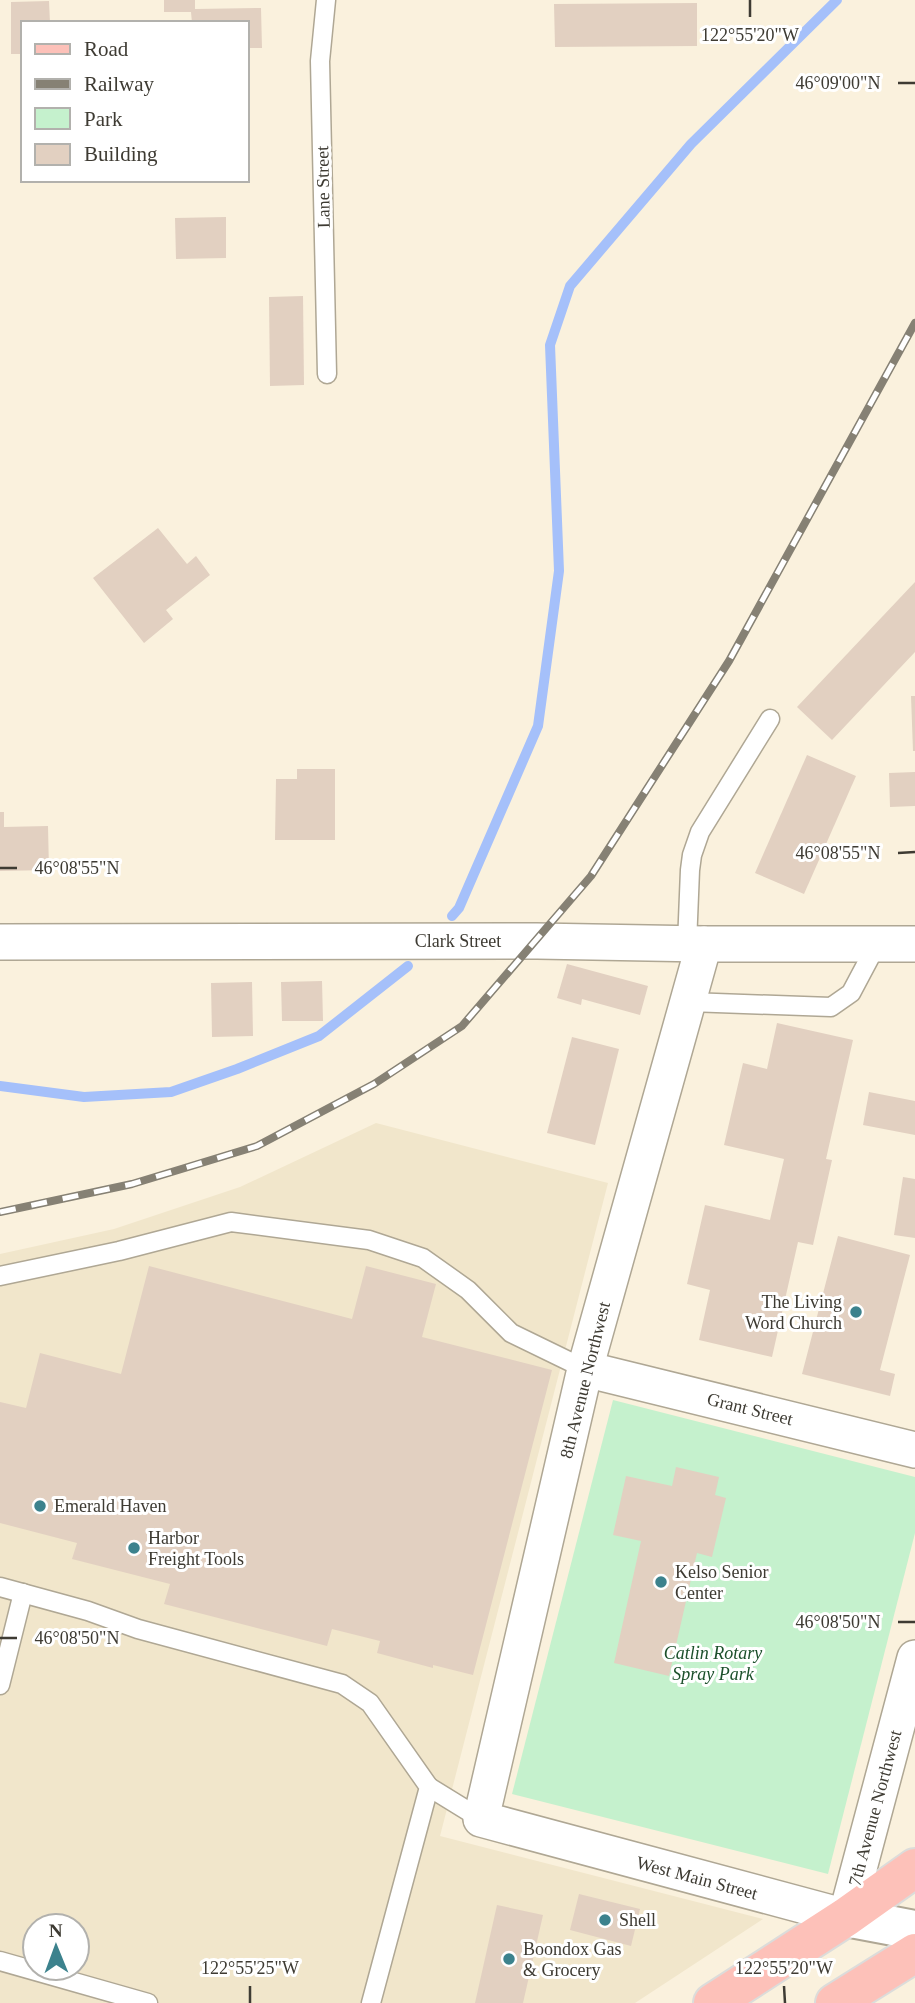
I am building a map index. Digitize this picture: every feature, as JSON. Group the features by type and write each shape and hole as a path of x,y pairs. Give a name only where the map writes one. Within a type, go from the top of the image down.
{"main road":[{"path":"713,2003 846,1917 915,1868"},
{"path":"835,2003 915,1953"}],"street":[{"name":"Clark Street","path":"0,942 537,940 695,944 915,944"},
{"name":"8th Avenue Northwest","path":"481,1819 585,1369 689,1002 695,944"},
{"name":"Grant Street","path":"585,1369 915,1450"},
{"name":"7th Avenue Northwest","path":"846,1917 915,1658"},
{"name":"West Main Street","path":"481,1819 846,1917 915,1930"}],"lane":[{"name":"Lane Street","path":"326,0 320,61 327,373"},
{"path":"695,944 690,870 692,855 700,832 771,719"},
{"path":"689,1002 831,1007 851,993 877,944"},
{"path":"0,1276 119,1251 231,1222 369,1240 423,1258 468,1290 511,1333 585,1369"},
{"path":"0,1587 88,1611 138,1629 342,1684 370,1703 429,1787 481,1819"},
{"path":"0,1685 23,1593"},
{"path":"371,2003 429,1787"},
{"path":"0,1961 148,2003"}],"shaded area":[{"path":"376,1123 608,1183 440,1836 763,1919 635,2003 0,2003 0,1254 114,1229 240,1187"}],"green space":[{"name":"Catlin Rotary Spray Park","path":"613,1400 915,1477 915,1533 828,1874 512,1794"}],"building":[{"path":"164,0 195,0 195,9 261,8 262,48 248,48 248,21 192,21 191,12 164,12"},
{"path":"49,1 50,21 21,21 21,54 11,54 11,2"},
{"path":"697,3 697,46 555,47 554,4"},
{"path":"226,217 226,258 176,259 175,218"},
{"path":"303,296 304,385 270,386 269,297"},
{"path":"158,528 187,564 196,556 210,575 166,610 173,619 144,643 93,578"},
{"path":"915,582 915,652 832,740 797,707"},
{"path":"911,696 915,696 915,751 913,751"},
{"path":"807,755 856,776 804,894 755,873"},
{"path":"297,769 335,769 335,840 275,840 276,779 297,779"},
{"path":"915,772 915,806 890,807 889,773"},
{"path":"0,812 4,812 4,827 48,826 49,870 0,871"},
{"path":"567,964 648,986 640,1015 582,999 581,1005 557,998"},
{"path":"322,981 323,1021 282,1021 281,982"},
{"path":"252,982 253,1036 212,1037 211,983"},
{"path":"777,1023 853,1040 826,1159 832,1160 813,1245 798,1242 772,1357 699,1340 710,1290 687,1284 705,1205 770,1220 784,1159 724,1145 743,1063 767,1069"},
{"path":"572,1037 619,1049 595,1145 547,1133"},
{"path":"869,1092 915,1101 915,1135 863,1125"},
{"path":"903,1177 915,1179 915,1238 894,1235"},
{"name":"The Living Word Church","path":"838,1236 910,1255 880,1370 895,1374 890,1396 802,1374"},
{"path":"149,1266 352,1319 366,1266 436,1284 422,1337 552,1370 473,1675 433,1665 433,1668 377,1653 380,1641 332,1629 327,1646 164,1604 170,1584 72,1559 77,1543 0,1523 0,1402 26,1408 40,1353 121,1374"},
{"name":"Kelso Senior Center","path":"676,1467 719,1477 715,1495 726,1498 712,1557 697,1553 669,1676 614,1663 641,1541 613,1535 626,1476 672,1486"},
{"name":"Shell","path":"579,1894 640,1909 631,1946 570,1930"},
{"name":"Boondox Gas & Grocery","path":"497,1905 543,1915 523,2003 475,2003"}],"waterway":[{"path":"452,916 459,908 538,726 559,571 550,345 570,286 691,144 837,0"},
{"path":"0,1086 84,1097 171,1092 319,1036 408,966"}],"railway":[{"path":"0,1212 132,1184 257,1146 374,1084 462,1026 591,876 729,661 915,323"}],"place":[{"name":"The Living Word Church","path":"856,1312"},
{"name":"Emerald Haven","path":"40,1506"},
{"name":"Harbor Freight Tools","path":"134,1548"},
{"name":"Kelso Senior Center","path":"661,1582"},
{"name":"Shell","path":"605,1920"},
{"name":"Boondox Gas & Grocery","path":"509,1959"}]}
